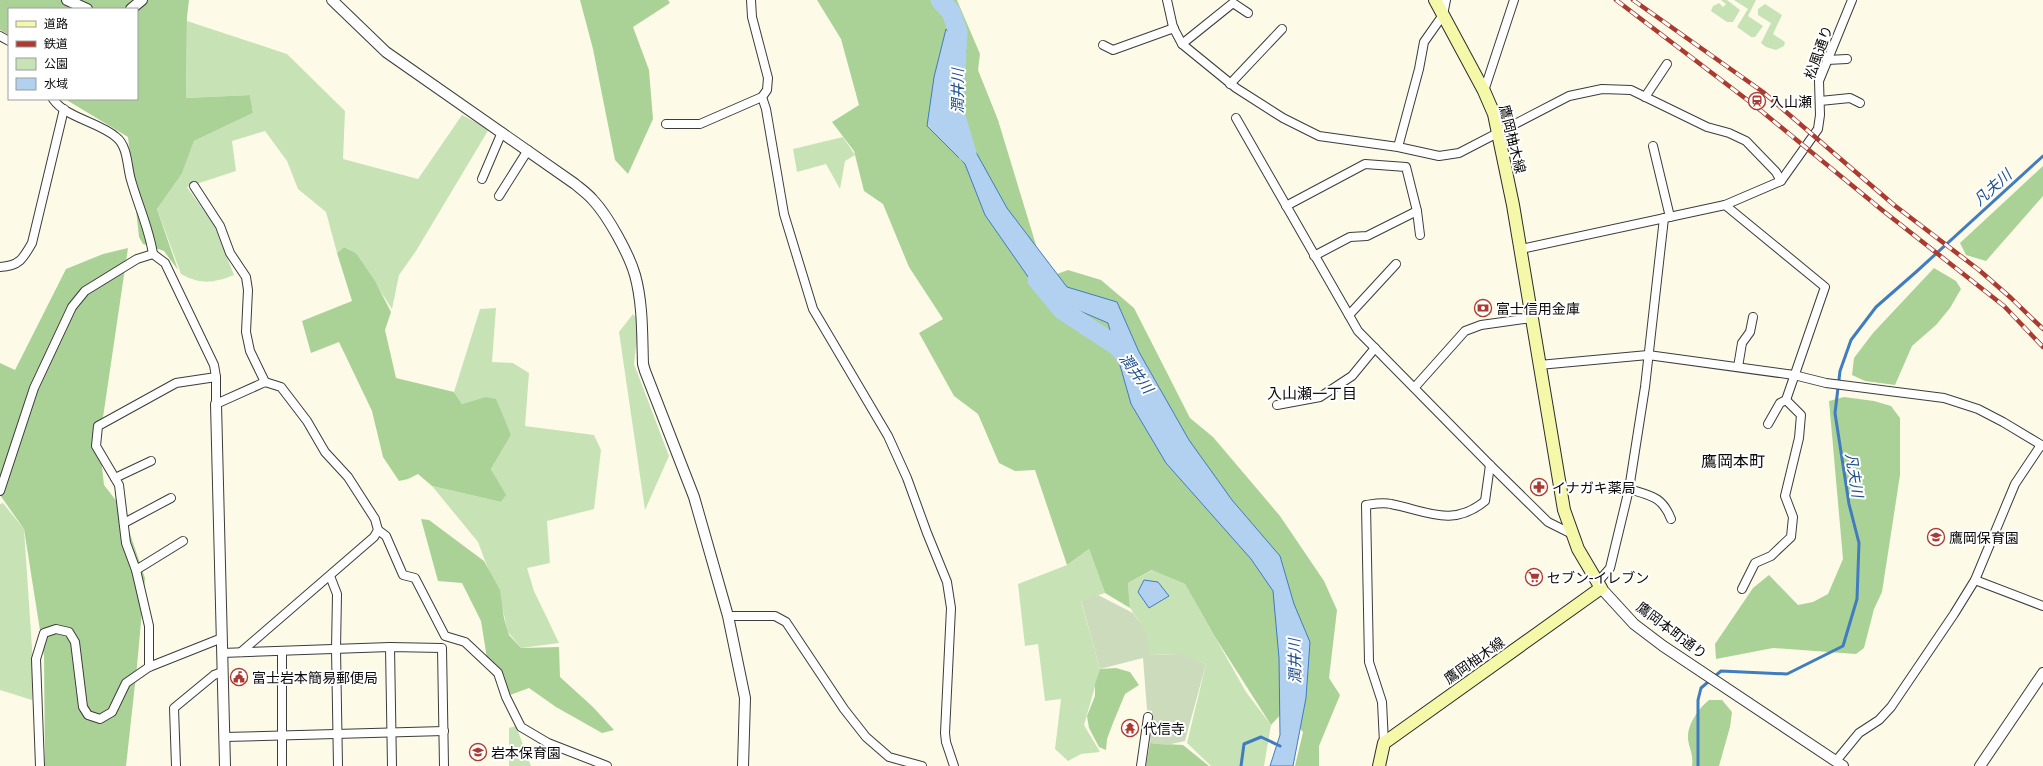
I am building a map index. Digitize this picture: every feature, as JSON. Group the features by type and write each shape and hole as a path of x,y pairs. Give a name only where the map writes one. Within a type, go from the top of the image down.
{"main road":[{"name":"鷹岡柚木線","path":"1435,0 1484,91 1494,114 1521,249"},
{"name":"鷹岡本町通り","path":"1521,249 1564,510 1578,549 1599,586"},
{"name":"鷹岡柚木線","path":"1384,743 1599,586"},
{"path":"1379,766 1384,743"}],"street":[{"path":"67,0 85,8"},
{"path":"131,8 142,0"},
{"path":"332,0 386,52 528,150 593,200 607,218 630,262 635,276 642,319 643,364 646,376 694,497 728,616 745,698 743,766"},
{"path":"666,124 700,124 762,97 767,90 768,78 752,17 751,0"},
{"path":"1167,0 1174,28 1182,44 1230,84 1283,118 1319,136 1398,147 1439,156 1459,153 1569,96 1602,89 1631,90 1707,127 1729,133 1746,141 1776,172 1781,180 1725,205 1521,249"},
{"path":"1398,147 1419,69 1424,42 1443,15 1446,0"},
{"path":"1484,91 1514,0"},
{"name":"松風通り","path":"1781,180 1818,129 1820,101 1819,81 1852,0"},
{"path":"1182,44 1233,3 1248,13"},
{"path":"1103,44 1113,50 1174,28"},
{"path":"1230,84 1282,29"},
{"path":"1827,60 1847,59"},
{"path":"1645,97 1667,64"},
{"path":"762,97 766,109 784,214 813,309 888,436 908,478 927,533 947,582 951,608 945,733 946,742 954,766"},
{"path":"1820,101 1850,98 1860,103"},
{"path":"54,100 64,109 117,137 124,148 131,179 150,235 153,254 165,263 214,365 216,377 225,766"},
{"path":"0,267 12,266 24,258 32,243 64,109"},
{"path":"1236,118 1358,331 1548,522 1572,534"},
{"path":"482,179 502,132"},
{"path":"1599,586 1610,568 1629,489 1667,217 1653,146"},
{"path":"499,196 528,150"},
{"path":"1286,206 1364,164 1406,167 1417,210 1420,235"},
{"path":"194,186 220,226 230,253 246,277 248,290 246,332 250,351 265,382"},
{"path":"1725,205 1825,287 1786,400 1780,403 1768,424"},
{"path":"1314,256 1350,237 1367,236 1417,210"},
{"path":"0,491 34,388 72,307 85,291 138,259 153,254"},
{"path":"1348,315 1396,264"},
{"path":"1738,367 1742,343 1750,332 1753,317"},
{"path":"1415,387 1466,330 1481,325 1532,318"},
{"path":"1277,405 1320,397 1352,376 1375,348"},
{"path":"1539,365 1648,355 1794,375 1826,383 1944,398 1978,409 2003,422 2042,446 2015,484 1975,580 1942,632 1891,707 1879,720 1859,733 1840,764"},
{"path":"149,668 149,626 136,570 126,543 119,485 96,446 98,426 176,383 216,377"},
{"path":"216,404 265,382 281,387 307,421 325,452 348,477 375,519 378,530 386,536 403,575 415,578 445,636 465,642 498,673 506,697 521,727 548,743 607,766"},
{"path":"1742,589 1755,563 1771,556 1791,537 1793,517 1786,496 1799,438 1801,415 1786,400"},
{"path":"115,478 151,461"},
{"path":"1384,743 1382,702 1369,662 1366,505 1389,503 1435,516 1456,516 1476,508 1485,501 1490,465"},
{"path":"1629,489 1656,497 1666,506 1671,519"},
{"path":"124,523 171,498"},
{"path":"241,652 374,537 378,530"},
{"path":"136,570 183,541"},
{"path":"330,576 337,594 336,649 338,766"},
{"path":"1975,580 2043,606"},
{"name":"鷹岡本町通り","path":"1599,586 1634,624 1663,646 1840,764"},
{"path":"728,616 775,616 786,622 844,709 866,737 889,757 922,766"},
{"path":"40,766 36,658 44,633 56,629 69,632 75,642 82,707 88,715 100,719 112,712 126,683 149,668 222,638"},
{"path":"222,652 282,652 390,647 442,648 444,766"},
{"path":"390,647 392,766"},
{"path":"282,652 282,766"},
{"path":"176,766 174,708 214,675 222,672"},
{"path":"1980,766 2043,673"},
{"path":"1141,766 1148,717"},
{"path":"224,737 444,730"}],"green space":[{"path":"0,0 189,0 187,17 186,98 250,95 253,113 194,141 182,173 157,209 178,270 164,251 143,244 139,237 128,137 67,100 138,100 138,8 8,8 8,34 0,30"},
{"path":"580,0 668,0 670,3 633,27 649,70 653,119 628,174 615,160 593,49"},
{"path":"817,0 957,0 980,54 978,70 998,120 1046,278 1068,270 1101,280 1134,308 1190,418 1213,437 1280,516 1324,581 1337,610 1329,678 1340,695 1319,746 1319,766 1295,766 1303,732 1284,711 1271,725 1215,637 1185,584 1152,570 1128,583 1130,608 1105,593 1089,549 1067,565 1035,470 1015,471 999,463 978,414 954,396 919,333 943,319 909,267 883,204 864,191 854,151 832,122 859,105 841,39"},
{"path":"1721,0 1727,0 1740,10 1733,22 1727,22 1711,11 1713,6 1719,3 1723,7 1726,4"},
{"path":"1734,0 1756,0 1748,16 1763,26 1755,37 1751,37 1737,27 1748,9"},
{"path":"1765,4 1782,15 1773,34 1785,42 1784,46 1776,50 1766,47 1761,43 1771,23 1758,15 1758,9"},
{"path":"187,21 287,54 345,111 343,159 418,179 462,115 489,129 416,251 399,275 392,309 356,253 344,247 337,253 326,212 298,189 287,161 265,131 232,141 236,171 187,187 214,225 234,275 208,282 188,278 181,274 157,209 183,169 194,141 253,113 250,95 186,98"},
{"path":"843,137 855,155 845,161 840,189 826,164 797,172 793,149"},
{"path":"2043,166 2043,196 1986,261 1966,255 1960,243"},
{"path":"344,247 356,253 375,281 391,312 385,330 396,378 454,392 462,404 485,397 496,399 511,435 491,469 506,495 501,502 432,486 418,474 408,479 399,481 383,457 372,411 339,342 311,353 302,321 352,301 337,253"},
{"path":"128,248 101,431 101,458 104,485 121,507 145,578 126,766 45,766 44,656 24,529 0,495 0,363 15,370 66,269 103,254"},
{"path":"1934,268 1956,281 1961,289 1950,308 1936,325 1912,346 1895,385 1865,381 1852,375 1854,358 1873,333"},
{"path":"496,308 492,362 513,363 529,373 525,426 594,435 601,450 594,509 547,521 550,563 527,568 534,591 559,643 521,648 508,632 502,606 478,542 432,486 501,502 505,495 491,469 511,435 485,397 462,404 454,392 480,309"},
{"path":"633,314 639,322 634,364 669,456 645,510 619,332"},
{"path":"1844,397 1874,401 1891,406 1900,418 1900,475 1882,592 1874,609 1864,648 1856,654 1773,648 1716,659 1715,644 1753,588 1769,575 1798,605 1813,602 1828,594 1843,559 1829,401"},
{"path":"3,503 24,529 33,663 32,700 0,690 0,504"},
{"path":"421,519 429,520 484,561 500,590 504,618 509,635 521,648 559,647 560,677 593,707 614,730 602,733 556,707 529,688 510,695 489,671 481,621 462,583 438,581"},
{"path":"1089,549 1105,593 1081,601 1100,669 1084,725 1100,752 1081,754 1068,761 1055,749 1061,699 1045,701 1038,644 1025,646 1018,584 1067,565"},
{"path":"1153,570 1185,584 1246,692 1271,725 1264,766 1211,766 1187,743 1206,664 1174,654 1150,655 1139,621 1130,608 1128,583"},
{"path":"1098,595 1133,613 1146,631 1150,655 1179,654 1206,664 1185,741 1167,745 1150,743 1152,711 1147,710 1143,658 1100,669 1081,600"},
{"path":"1116,668 1130,672 1139,685 1125,694 1107,739 1106,750 1099,747 1089,728 1087,716 1095,696 1095,684 1100,669"},
{"path":"1709,700 1722,700 1732,712 1730,727 1719,766 1692,766 1692,757 1688,739 1690,725 1702,707"},
{"path":"516,726 531,766 509,766 509,728"},
{"path":"1150,743 1183,745 1209,766 1146,766"}],"water":[{"path":"946,29 966,51 949,115 977,154 1007,208 1067,287 1117,302 1139,352 1189,440 1232,500 1280,556 1294,604 1310,642 1306,698 1293,766 1270,766 1280,735 1279,658 1273,591 1251,559 1166,463 1131,404 1108,323 1040,294 985,215 965,164 927,126 934,77"},
{"path":"1144,580 1158,582 1169,596 1149,608 1138,592"}],"waterway":[{"name":"潤井川","path":"940,0 951,12 958,32 954,110 967,153"},
{"name":"凡夫川","path":"1698,766 1698,700 1701,688 1721,671 1787,674 1843,646 1857,599 1859,543 1849,504 1835,413 1840,371 1851,340 1876,307 2043,156"},
{"name":"潤井川","path":"1037,280 1062,310 1117,346 1131,363"},
{"path":"1241,766 1244,744 1261,737 1280,746"}],"railway":[{"path":"1616,0 1754,105 1882,210 2004,306 2043,347"},
{"path":"1633,0 1763,92 1894,205 1979,270 2043,329"}],"place":[{"name":"入山瀬","path":"1757,101"},
{"name":"富士信用金庫","path":"1483,308"},
{"name":"イナガキ薬局","path":"1539,487"},
{"name":"鷹岡保育園","path":"1936,537"},
{"name":"セブン-イレブン","path":"1534,577"},
{"name":"富士岩本簡易郵便局","path":"239,677"},
{"name":"代信寺","path":"1130,728"},
{"name":"岩本保育園","path":"478,752"}],"district":[{"name":"入山瀬一丁目","path":"1312,393"},
{"name":"鷹岡本町","path":"1733,461"}]}
